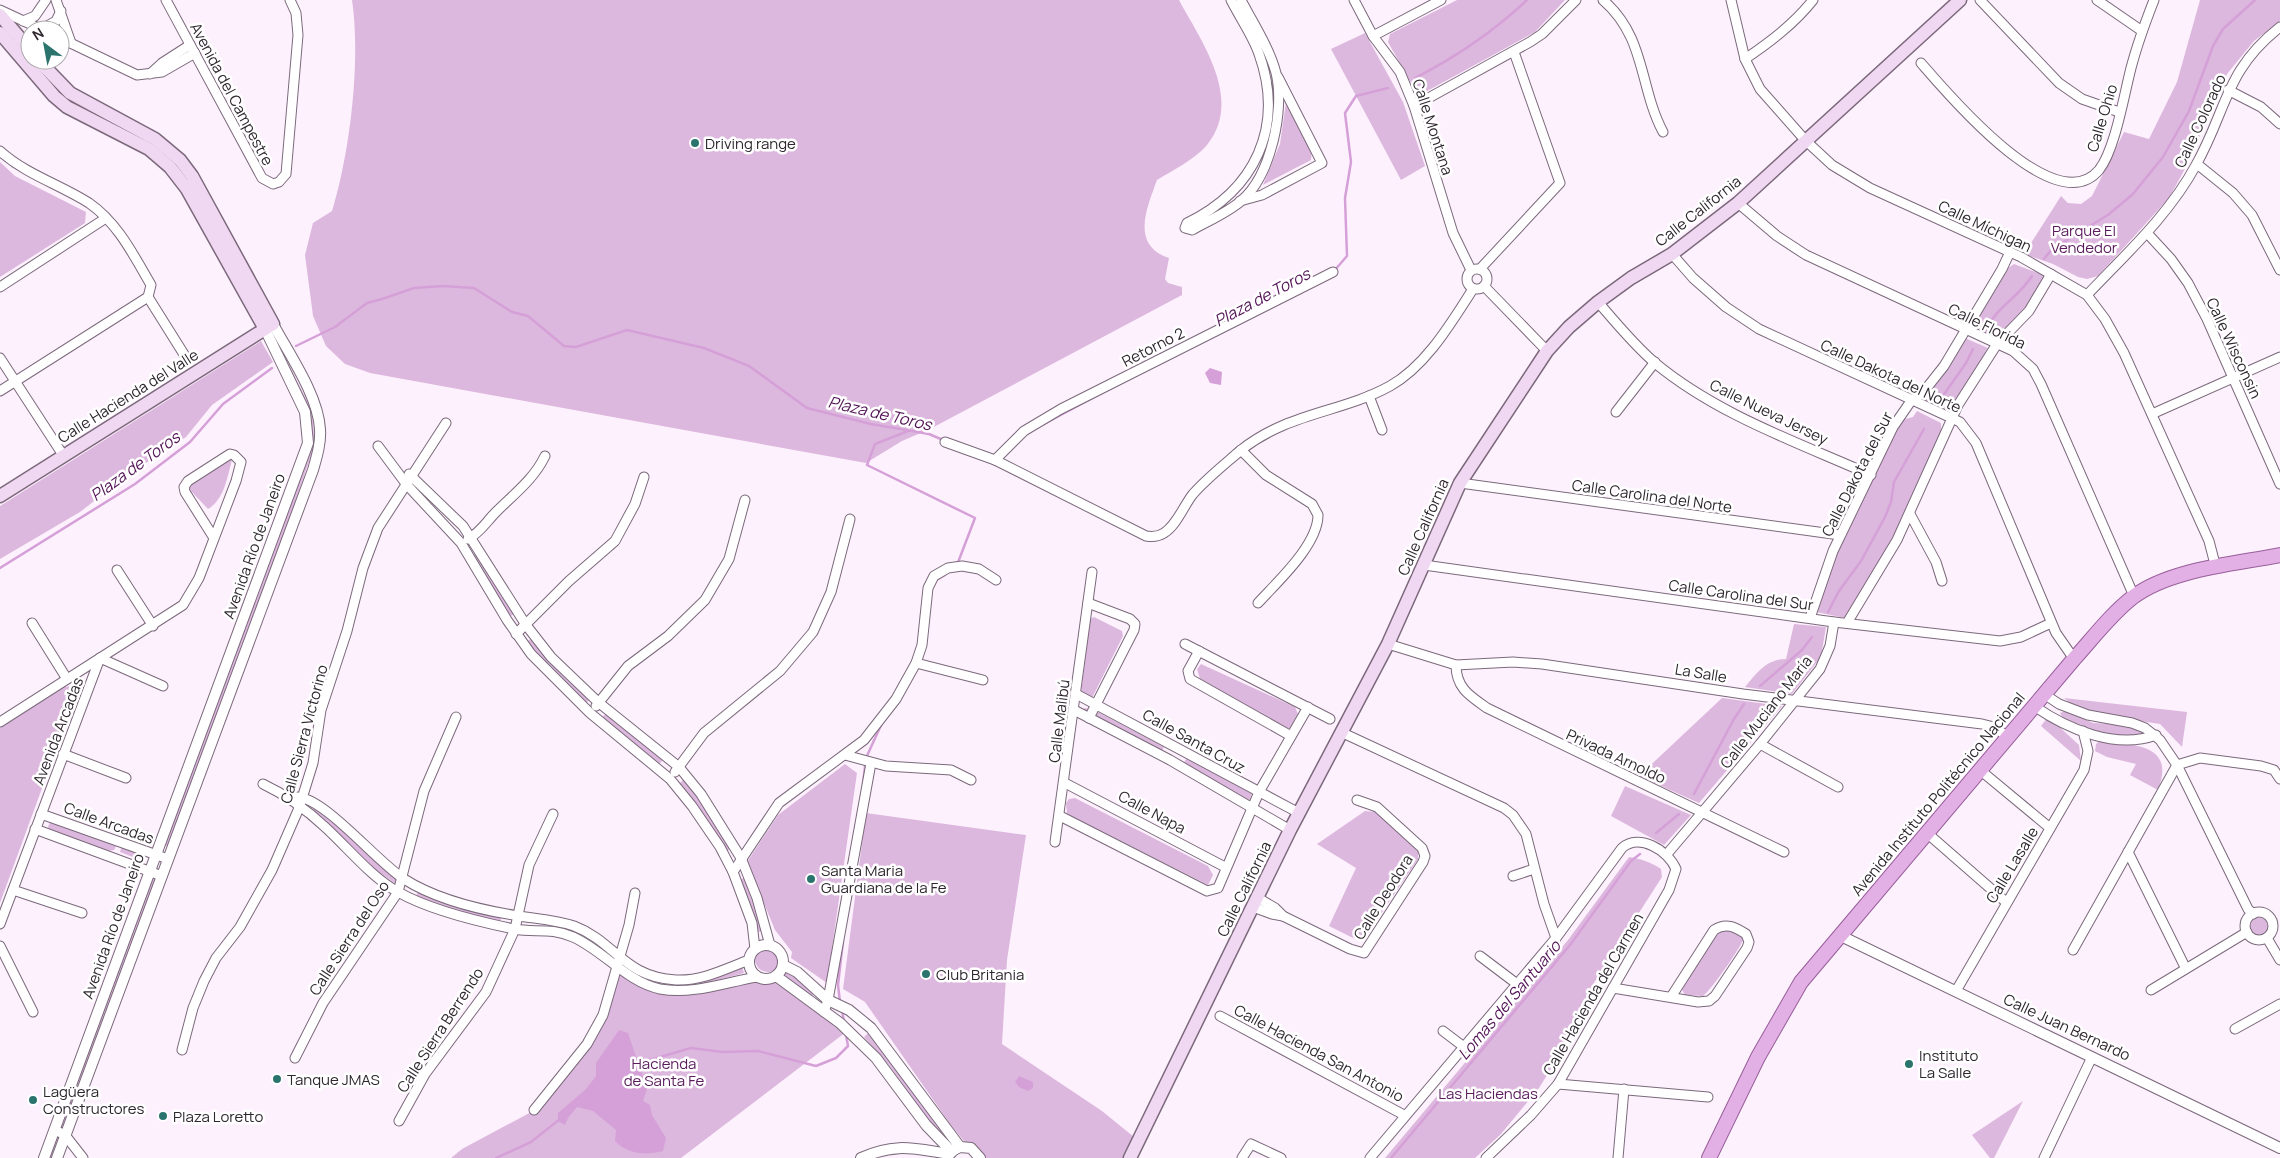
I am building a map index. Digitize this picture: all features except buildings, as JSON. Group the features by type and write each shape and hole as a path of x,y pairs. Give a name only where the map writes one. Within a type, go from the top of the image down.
{"main road":[{"name":"Calle California","path":"1130,1158 1290,830 1343,733 1388,644 1424,565 1436,532 1460,483 1546,351 1569,326 1598,302 1631,278 1672,254 1738,203 1960,0"},
{"path":"0,15 20,38"},
{"name":"Avenida Río de Janeiro","path":"0,33 54,96 67,107 149,149 170,167 187,189 269,327"},
{"name":"Avenida Río de Janeiro","path":"48,70 70,93 155,139 180,160 192,176 269,327"},
{"name":"Calle Hacienda del Valle","path":"0,496 269,327"},
{"name":"Avenida Instituto Politécnico Nacional","path":"1709,1158 1778,1019 1801,982 2044,694 2122,606 2134,596 2170,578 2280,554"}],"street":[{"path":"25,20 35,16 46,0"},
{"path":"56,0 71,43 134,74 150,74 155,67 192,49"},
{"name":"Avenida del Campestre","path":"166,0 262,178 273,184 279,182 286,174 298,35 296,13 290,0"},
{"path":"1231,0 1259,53 1266,77 1271,127 1247,177 1223,202 1187,223 1185,228 1192,230 1241,201 1250,191 1265,166 1271,127 1276,74"},
{"path":"1223,202 1241,201 1262,195 1322,163 1276,74 1269,54 1242,0"},
{"name":"Calle Montana","path":"1354,0 1373,36 1400,72 1414,106 1453,233 1476,269"},
{"path":"1373,36 1441,0"},
{"path":"1414,106 1514,52 1542,34 1576,0"},
{"path":"1603,0 1621,17 1629,31 1640,58 1652,112 1663,132"},
{"name":"Calle Míchigan","path":"1731,0 1744,59 1760,89 1805,140 1832,165 1870,188 2010,252 2087,295 2105,319 2152,414 2209,541 2216,568"},
{"path":"1744,59 1780,33 1802,14 1813,0"},
{"path":"1980,0 2059,83 2082,99 2119,112"},
{"path":"2097,0 2142,31"},
{"name":"Calle Ohio","path":"1921,63 1972,121 2004,148 2062,183 2076,184 2090,178 2100,169 2111,143 2142,31 2154,0"},
{"path":"0,10 21,20"},
{"path":"56,20 61,11"},
{"name":"Calle Colorado","path":"2087,295 2147,233 2174,200 2197,164 2228,90 2244,63 2263,40 2280,27"},
{"path":"1473,289 1466,281 1467,275 1476,269 1560,183 1514,52"},
{"path":"2228,90 2261,108 2280,124"},
{"path":"0,151 24,170 89,204 106,218 118,232 151,285 148,297 0,391"},
{"path":"2197,164 2233,192 2252,215 2280,270"},
{"name":"Calle Florida","path":"1738,203 1776,236 1806,255 2013,351 2025,360 2041,384 2134,596"},
{"path":"0,287 106,218"},
{"name":"Calle Wisconsin","path":"2147,233 2171,259 2188,283 2280,484"},
{"name":"Calle Dakota del Sur","path":"1810,618 1823,574 1893,428 1911,401 1935,378 1966,330 2010,252"},
{"name":"Calle Dakota del Norte","path":"1672,254 1693,278 1720,301 1759,329 1911,401 1960,422 1976,443 2051,623 2074,659"},
{"path":"1476,269 1487,276 1484,286"},
{"name":"Retorno 2","path":"995,460 1024,432 1061,409 1333,272"},
{"path":"1847,623 1884,563 1910,514 1951,418 1997,344 2029,311 2051,274"},
{"path":"945,442 995,460 1150,537 1164,533 1194,493 1254,441 1293,420 1368,396 1390,386 1414,368 1428,353 1473,289 1484,286"},
{"path":"1484,286 1546,351"},
{"path":"148,297 186,356"},
{"name":"Calle Nueva Jersey","path":"1598,302 1624,333 1655,362 1692,390 1731,413 1871,475"},
{"name":"Avenida Río de Janeiro","path":"44,1158 308,443 305,412 269,327"},
{"name":"Avenida Río de Janeiro","path":"57,1158 310,479 320,446 319,418 314,401 269,327"},
{"path":"2152,414 2280,357"},
{"path":"0,358 63,456"},
{"path":"1616,412 1655,362"},
{"path":"1368,396 1382,430"},
{"name":"Calle Sierra Victorino","path":"182,1050 192,1008 204,981 216,958 240,927 272,870 299,808 313,763 322,710 370,546 378,528 446,423"},
{"path":"378,446 395,466 407,485 461,543 516,634 546,672 590,713 670,779 698,814 733,872 752,923 755,949"},
{"path":"1242,450 1271,478 1312,504 1318,515 1314,531 1298,558 1258,603"},
{"path":"100,658 153,626 183,605 190,596 214,538 241,467 241,462 234,454 230,454 188,480 184,487 185,492 214,538"},
{"path":"461,543 480,532 494,514 538,471 545,456"},
{"path":"395,466 412,476 472,537 526,625 551,657 598,702 679,767 701,794 742,858 757,898 770,945"},
{"path":"516,634 569,581 616,541 637,499 644,477"},
{"name":"Calle Carolina del Norte","path":"1460,483 1840,536"},
{"path":"590,713 628,666 668,636 705,600 729,559 745,500"},
{"path":"1910,514 1936,562 1942,581"},
{"path":"670,779 704,733 780,671 813,632 831,592 850,519"},
{"name":"Calle Carolina del Sur","path":"1424,565 1834,622 2000,641 2021,637 2051,623"},
{"path":"733,872 779,803 845,755 876,726 896,699 916,663 922,645 928,588 934,576 948,568 962,566 979,569 996,580"},
{"path":"117,570 153,626"},
{"name":"Calle Malibú","path":"1055,842 1065,783 1092,572"},
{"name":"Calle Malibú","path":"1088,603 1130,619 1134,624 1134,630 1089,718"},
{"name":"Calle Muciano María","path":"1666,854 1760,744 1820,669 1830,646 1834,622"},
{"path":"32,623 67,679"},
{"path":"1185,644 1330,719"},
{"name":"La Salle","path":"1388,644 1456,665 1513,662 1542,664 1982,724 1994,727 2008,737"},
{"path":"1199,651 1188,671 1190,679 1291,736"},
{"path":"100,658 162,686"},
{"name":"Avenida Arcadas","path":"0,722 100,658"},
{"name":"Avenida Arcadas","path":"0,924 62,754 100,658"},
{"path":"916,663 983,680"},
{"name":"Privada Arnoldo","path":"1456,665 1456,675 1461,688 1487,708 1784,852"},
{"name":"Calle Santa Cruz","path":"1076,694 1299,813"},
{"path":"2044,694 2073,710 2108,720 2132,723 2156,736 2166,747 2177,765 2248,909 2254,914"},
{"path":"2034,706 2058,721 2105,737 2130,741 2156,736"},
{"path":"1060,816 1207,891 1218,888 1225,867 1259,792 1308,707"},
{"name":"Calle Santa Cruz","path":"1074,710 1170,760 1290,830"},
{"name":"Calle Sierra del Oso","path":"296,1058 323,1003 398,892 424,790 456,717"},
{"path":"2105,737 2108,720"},
{"name":"Calle Lasalle","path":"1956,991 2084,770 2088,752 2083,731"},
{"path":"1343,733 1504,808 1513,816 1526,834 1534,869 1556,938"},
{"path":"1760,744 1838,787"},
{"path":"1170,760 1178,747"},
{"path":"62,754 126,778"},
{"path":"845,755 871,763 950,770 971,780"},
{"path":"2074,950 2177,765 2193,758 2200,758 2261,766 2274,770 2280,779"},
{"path":"824,1012 828,1000 871,763"},
{"path":"1980,770 2050,828"},
{"name":"Calle Napa","path":"1065,783 1225,867"},
{"path":"263,784 289,797 299,808 323,825 360,862 398,892 424,904 515,929 548,930 565,934 641,973 677,980 712,975 749,960 755,949 762,945 770,945 780,952 783,965 776,976 764,979 758,977 751,970 749,960"},
{"path":"289,797 302,797 331,814 368,851 403,878 426,892 519,916 558,921 577,927 618,961 635,979 658,988 676,991 758,977"},
{"name":"Calle Deodora","path":"1256,902 1272,914 1283,916 1364,954 1425,856 1422,848 1377,807 1357,800"},
{"name":"Calle Arcadas","path":"41,814 168,859"},
{"name":"Calle Sierra Berrendo","path":"399,1120 425,1074 486,992 515,929 529,865 553,814"},
{"name":"Calle Arcadas","path":"35,829 162,876"},
{"path":"1927,833 2006,902"},
{"path":"1370,1158 1404,1115 1556,938 1622,848 1632,842 1641,841 1666,854"},
{"path":"115,859 121,842"},
{"path":"2128,852 2185,967"},
{"name":"Calle Hacienda del Carmen","path":"1486,1158 1507,1140 1558,1084 1674,878 1676,869 1666,854"},
{"path":"1513,876 1534,869"},
{"path":"12,890 82,913"},
{"path":"534,1110 587,1044 603,1015 629,925 635,893"},
{"path":"2262,912 2271,919 2272,932 2267,938 2258,940 2246,932 2245,924 2254,914 2262,912"},
{"path":"2271,919 2280,915"},
{"path":"1613,988 1698,1002 1713,998 1747,948 1749,942 1746,934 1734,926 1722,926 1714,930 1671,997"},
{"path":"2151,990 2185,967 2246,932"},
{"name":"Calle Juan Bernardo","path":"1841,936 2280,1148"},
{"path":"2267,938 2280,960"},
{"path":"0,946 33,1012"},
{"path":"1480,956 1517,984"},
{"path":"783,965 797,972 828,1000 860,1018 870,1028 952,1153"},
{"path":"776,976 849,1032 876,1058 926,1125 952,1153"},
{"path":"2235,1029 2280,1004"},
{"name":"Calle Hacienda San Antonio","path":"1220,1016 1404,1115"},
{"path":"849,1032 860,1018"},
{"path":"1443,1032 1464,1047"},
{"path":"2044,1158 2092,1057"},
{"path":"1558,1084 1708,1097"},
{"path":"1618,1158 1624,1089"},
{"path":"918,1148 926,1140 926,1125"},
{"path":"55,1130 65,1135 83,1158"},
{"path":"1242,1158 1248,1146 1253,1144 1281,1158"},
{"path":"861,1158 896,1147 952,1153 971,1148 980,1158"}],"green space":[{"path":"352,0 1179,0 1198,33 1215,71 1220,90 1221,109 1217,127 1207,145 1190,160 1157,180 1146,214 1145,235 1149,244 1157,252 1169,258 1165,279 1168,283 1182,287 1182,295 930,429 902,441 866,463 370,373 345,364 326,346 313,316 305,255 313,223 332,211 349,135 355,50"},
{"path":"1457,0 1565,0 1535,32 1418,96 1388,42 1390,34"},
{"name":"Parque El Vendedor","path":"2200,0 2280,0 2280,21 2254,41 2227,74 2186,167 2169,198 2098,276 2087,279 2078,277 2053,264 2024,254 2061,196 2068,203 2081,204 2092,196 2124,132 2149,139 2177,82"},
{"path":"1365,33 1403,102 1425,166 1401,180 1331,49"},
{"path":"1286,102 1312,149 1311,160 1263,185 1280,144"},
{"path":"0,162 15,176 86,212 85,223 0,277"},
{"path":"2014,264 2046,276 2036,295 2013,324 1995,338 1973,327 2005,270"},
{"path":"273,332 312,411 315,444 271,573 168,847 165,845 311,440 270,335"},
{"path":"1965,338 1988,348 1985,352 1986,357 1948,412 1923,399"},
{"path":"261,341 273,362 212,405 186,437 129,474 80,512 0,559 0,506"},
{"path":"1917,411 1941,423 1941,434 1884,559 1851,614 1845,618 1816,612 1821,584 1895,431 1905,419 1913,417"},
{"path":"227,456 232,460 224,488 218,500 208,509 189,489 191,477"},
{"path":"477,553 514,614 509,617 472,556"},
{"path":"1094,617 1122,631 1123,636 1091,700 1081,693 1090,619"},
{"path":"1794,624 1826,627 1821,657 1792,694 1745,687 1767,664 1786,659"},
{"path":"531,639 564,677 589,700 585,704 544,665 526,642"},
{"path":"1201,664 1295,707 1298,714 1290,728 1285,728 1200,679 1197,669"},
{"path":"73,686 78,690 0,903 0,728 63,687"},
{"path":"1722,698 1782,706 1699,803 1639,776"},
{"path":"2064,698 2187,712 2182,747 2160,724 2082,712"},
{"path":"1085,708 1092,709 1164,747 1160,755 1081,711"},
{"path":"2065,711 2093,723 2118,724 2145,730 2144,734 2135,737 2083,730 2065,720 2060,713"},
{"path":"606,713 664,759 658,765 601,719"},
{"path":"2047,718 2079,745 2081,761 2041,726"},
{"path":"2101,740 2138,746 2157,755 2161,763 2162,775 2158,790 2130,775 2136,764 2107,757 2095,751 2096,744"},
{"path":"1186,759 1252,793 1249,801 1182,766"},
{"path":"845,764 857,773 827,983 791,958 792,952 775,930 747,862 778,815"},
{"path":"683,780 702,802 731,847 726,853 678,785"},
{"path":"1625,786 1691,815 1664,845 1611,816"},
{"path":"1075,798 1208,866 1213,875 1208,885 1067,814 1066,803 1069,799"},
{"path":"318,807 380,865 399,878 396,884 370,866 313,814 313,810"},
{"path":"1365,811 1376,812 1418,850 1418,859 1366,936 1359,941 1329,926 1356,868 1317,844"},
{"name":"Club Britania","path":"866,813 1026,835 1007,960 1002,1044 1102,1111 1134,1137 1123,1158 978,1158 950,1124 865,1002 843,989"},
{"path":"51,820 117,844 114,850 109,851 50,831 48,827"},
{"path":"122,845 144,852 146,856 143,861 120,852"},
{"name":"Las Haciendas","path":"1629,857 1646,861 1661,869 1662,877 1592,986 1554,1064 1539,1088 1501,1134 1475,1158 1385,1158 1568,940"},
{"path":"744,877 763,931 758,932 740,881"},
{"path":"154,878 155,881 52,1158 48,1158 151,880"},
{"path":"418,891 503,916 499,922 444,907 416,897"},
{"path":"2259,917 2265,920 2268,926 2265,932 2259,935 2253,932 2250,926 2253,920"},
{"path":"1730,929 1744,937 1726,967 1703,996 1685,995 1680,986 1713,933"},
{"path":"768,946 777,950 781,959 777,968 768,972 759,968 755,959 759,950"},
{"path":"742,966 744,973 689,988 665,988 637,977 639,974 668,980"},
{"name":"Hacienda de Santa Fe","path":"617,967 658,990 772,978 850,1029 681,1158 451,1158 462,1149 535,1110 591,1041 610,1006"},
{"path":"786,970 816,990 811,997 781,975"},
{"path":"870,1031 953,1143 948,1146 889,1065 864,1037"},
{"path":"2023,1101 1994,1158 1990,1158 1972,1135"}],"shaded area":[{"path":"1210,368 1222,372 1221,385 1210,383 1205,373"},
{"path":"619,1030 628,1033 647,1089 643,1101 650,1105 652,1115 666,1138 663,1151 637,1153 625,1149 615,1141 616,1130 593,1111 577,1107 565,1125 558,1121 558,1113 586,1089 596,1076 596,1063"},
{"path":"1019,1076 1033,1082 1033,1088 1028,1091 1019,1087 1015,1082"}],"waterway":[{"name":"Plaza de Toros","path":"1415,78 1474,43 1527,0"},
{"name":"Lomas del Santuario","path":"2044,259 2052,249 2108,215 2133,194 2163,157 2189,111 2213,46 2223,29 2255,0"},
{"name":"Plaza de Toros","path":"1334,271 1347,256 1345,198 1351,162 1345,113 1356,96 1388,88"},
{"name":"Lomas del Santuario","path":"1986,330 1990,322 2032,276"},
{"name":"Plaza de Toros","path":"296,346 335,327 367,303 414,288 443,286 474,288 512,312 528,316 564,346 576,347 627,330 704,348 749,366 807,408 871,424 929,434 943,440"},
{"name":"Lomas del Santuario","path":"1938,403 1966,363 1973,349"},
{"name":"Plaza de Toros","path":"0,568 135,484 190,442 223,404 272,368"},
{"name":"Plaza de Toros","path":"1042,425 1119,384"},
{"name":"Lomas del Santuario","path":"1828,612 1839,591 1861,561 1885,517 1891,502 1894,482 1924,429"},
{"path":"908,431 875,444 867,465 975,518 957,565"},
{"path":"935,581 945,575"},
{"name":"Lomas del Santuario","path":"1760,686 1802,650 1812,637"},
{"name":"Lomas del Santuario","path":"1694,794 1744,704"},
{"path":"863,784 866,758 882,723"},
{"name":"Lomas del Santuario","path":"1656,833 1679,814"},
{"name":"Lomas del Santuario","path":"1391,1158 1570,945 1631,861 1640,854"},
{"path":"840,1002 838,985 843,941"},
{"path":"842,1010 844,1022"},
{"path":"636,1064 691,1048 722,1052 758,1051 816,1066 836,1058 848,1046 846,1035"},
{"path":"496,1158 531,1142 560,1119"}],"place":[{"name":"Driving range","path":"695,143"},
{"name":"Santa Maria Guardiana de la Fe","path":"811,879"},
{"name":"Club Britania","path":"926,974"},
{"name":"Instituto La Salle","path":"1909,1064"},
{"name":"Tanque JMAS","path":"277,1079"},
{"name":"Lagüera Constructores","path":"33,1100"},
{"name":"Plaza Loretto","path":"163,1116"}]}
